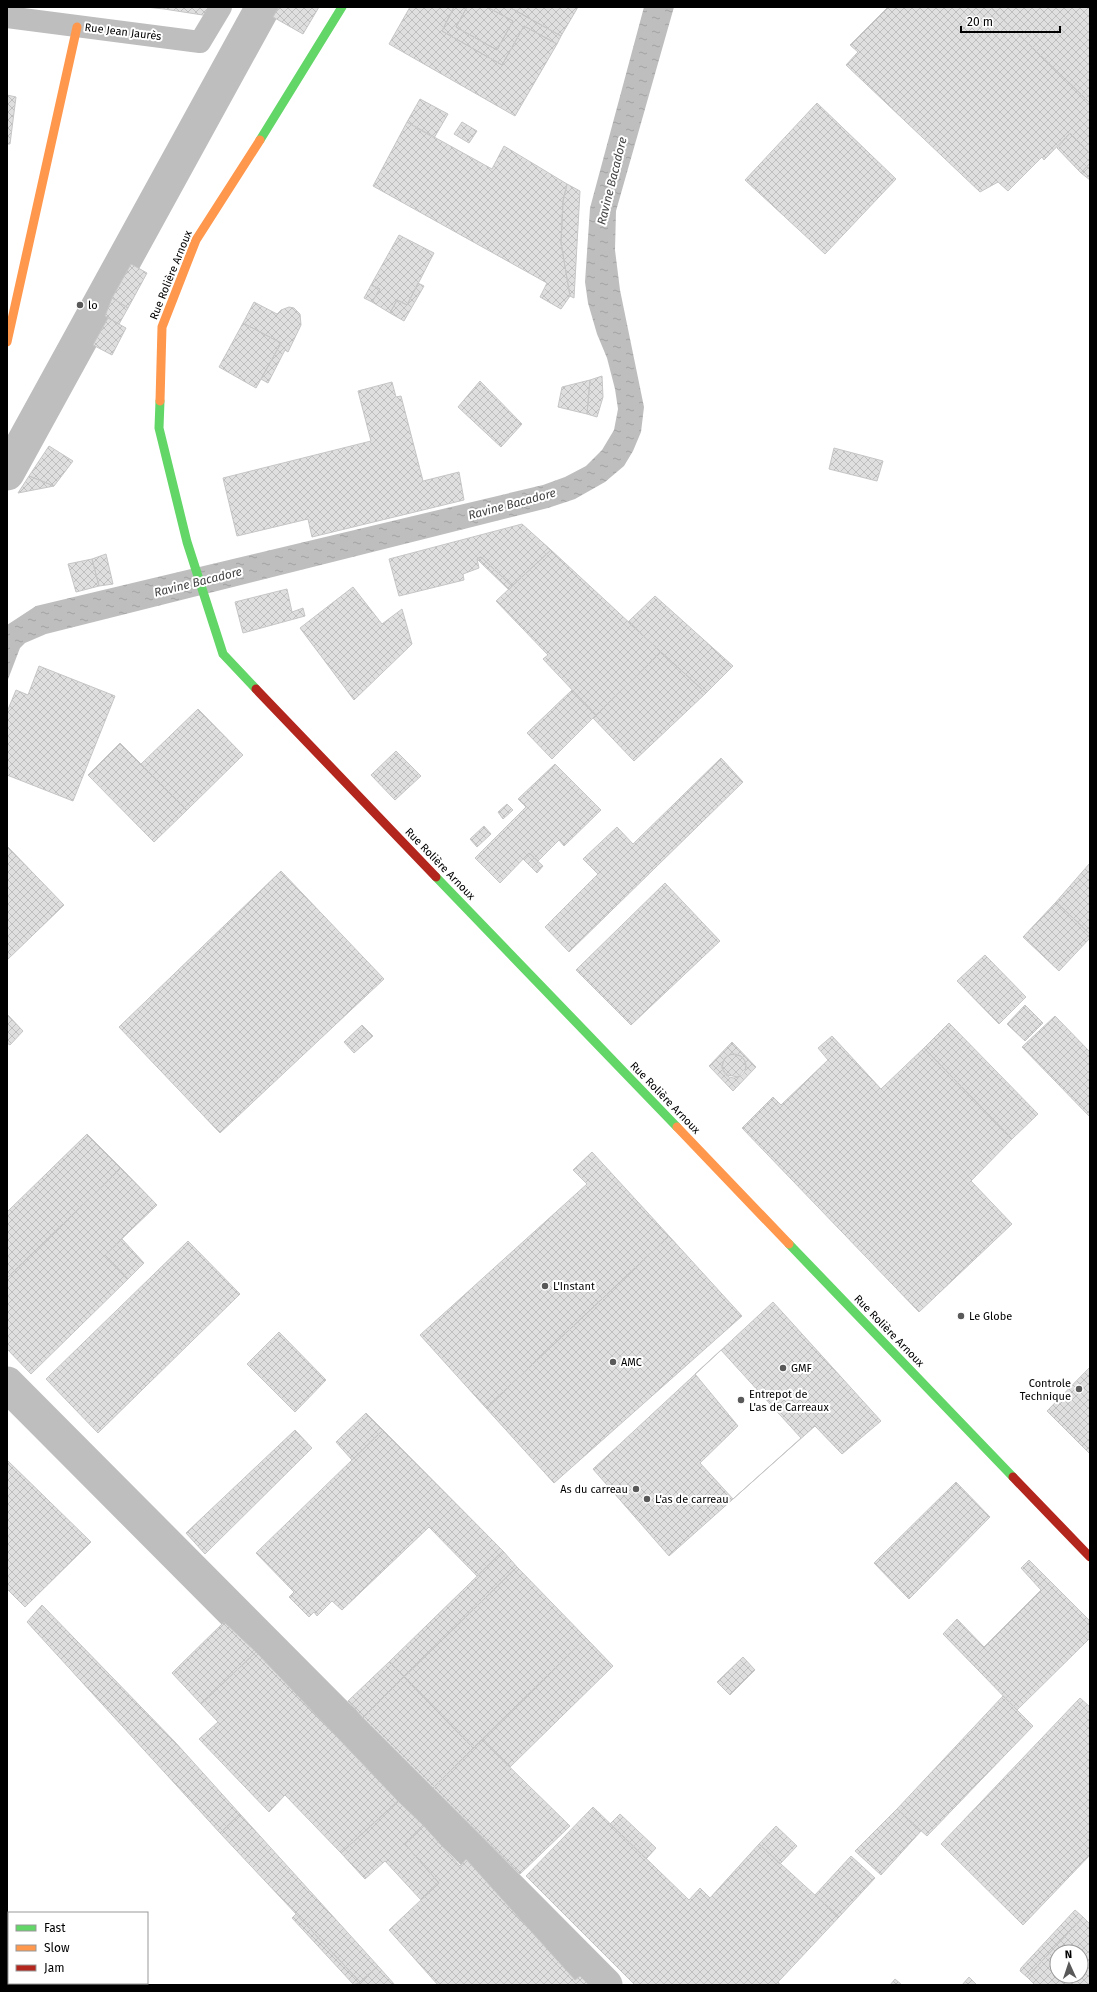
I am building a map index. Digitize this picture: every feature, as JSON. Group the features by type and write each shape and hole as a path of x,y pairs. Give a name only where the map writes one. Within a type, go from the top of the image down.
{"street":[{"name":"Rue Jean Jaurès","path":"7,17 200,42 221,7"},
{"name":"Rue Rolière Arnoux","path":"342,7 291,92 196,240 162,327 158,428 187,542 224,654 321,758 1090,1557"},
{"path":"7,342 77,27"}],"water":[{"name":"Ravine Bacadore","path":"644,7 674,7 616,211 615,250 620,290 644,407 641,432 633,451 624,466 605,482 575,499 548,508 46,634 25,643 20,648 7,682 7,625 36,606 543,485 565,477 586,466 602,450 614,430 618,409 615,389 607,358 597,334 588,303 585,282 590,208"}],"building":[{"path":"146,7 164,7 164,9"},
{"path":"164,7 214,7 209,16 164,9"},
{"path":"279,7 319,7 303,34 273,17"},
{"path":"410,7 454,7 442,31 502,65 524,26 557,44 515,116 389,44"},
{"path":"454,7 467,7 456,27 497,50 513,21 487,7 509,7 561,36 557,44 524,26 502,65 442,31"},
{"path":"467,7 487,7 513,21 497,50 456,27"},
{"path":"509,7 578,7 561,36"},
{"path":"888,7 990,7 1090,103 1090,153 1070,133 1044,160 1042,157 1008,191 998,182 980,192 846,65 858,52 850,45"},
{"path":"990,7 1090,7 1090,103"},
{"path":"7,95 16,97 10,144 7,144"},
{"path":"420,99 448,114 434,138 407,122"},
{"path":"817,103 896,179 825,254 745,180"},
{"path":"407,122 492,169 504,146 567,184 563,201 561,243 570,296 561,309 540,297 547,283 373,186"},
{"path":"462,122 477,131 469,143 454,134"},
{"path":"1070,133 1090,153 1090,163 1081,173 1057,148"},
{"path":"1090,163 1090,180 1081,173"},
{"path":"567,184 580,191 574,298 570,296 561,243 563,201"},
{"path":"399,235 434,253 407,305 397,300 390,313 372,302 380,289 371,285"},
{"path":"131,264 147,273 128,308 112,298"},
{"path":"418,283 424,286 404,321 390,313 397,300 407,305"},
{"path":"371,285 380,289 372,302 364,298"},
{"path":"112,298 128,308 119,324 105,316"},
{"path":"254,302 277,314 281,310 289,307 294,308 300,314 301,325 288,352 285,350 268,383 261,379 281,343 243,323"},
{"path":"108,318 126,328 112,355 93,345"},
{"path":"243,323 281,343 256,388 219,367"},
{"path":"602,376 603,397 597,417 587,414 590,380"},
{"path":"590,380 587,414 558,407 562,387"},
{"path":"480,381 522,424 501,447 458,407"},
{"path":"392,382 396,397 401,396 423,481 459,472 464,500 312,537 308,519 237,536 223,478 371,441 358,391"},
{"path":"49,446 73,461 54,486 29,476"},
{"path":"834,448 883,461 877,481 829,469"},
{"path":"29,476 54,486 18,493"},
{"path":"522,524 551,550 512,586 481,557 477,559 479,568 463,574 464,580 399,596 389,559"},
{"path":"551,550 661,652 596,715 543,659 548,655 496,601"},
{"path":"106,554 113,584 99,586 92,559"},
{"path":"481,557 512,586 509,590 477,559"},
{"path":"92,559 99,586 76,592 68,564"},
{"path":"353,587 382,624 402,609 412,644 354,700 300,628"},
{"path":"287,589 292,612 303,608 305,616 243,633 235,602"},
{"path":"655,596 733,666 706,693 628,622"},
{"path":"661,652 706,693 634,761 593,718"},
{"path":"39,666 115,696 73,801 7,775 7,712 16,690 28,695"},
{"path":"572,690 596,715 552,759 527,733"},
{"path":"198,709 243,755 187,810 141,764"},
{"path":"120,743 187,810 154,842 88,775"},
{"path":"396,751 421,776 395,800 371,775"},
{"path":"721,758 743,782 569,952 545,927 598,874 583,859 617,827 633,844"},
{"path":"555,764 601,810 564,846 559,840 538,861 529,853 500,883 475,858 526,807 518,799"},
{"path":"507,804 513,810 503,819 498,812"},
{"path":"484,826 491,834 477,847 470,839"},
{"path":"7,846 64,905 7,960"},
{"path":"529,853 543,866 537,873 523,859"},
{"path":"1090,863 1090,934 1056,902"},
{"path":"281,871 384,979 220,1133 119,1027"},
{"path":"665,883 720,941 631,1025 576,970"},
{"path":"1056,902 1090,934 1090,938 1059,971 1023,937"},
{"path":"985,955 1026,997 999,1024 957,981"},
{"path":"1025,1005 1043,1023 1025,1041 1007,1024"},
{"path":"7,1014 23,1031 10,1045 7,1043"},
{"path":"1055,1016 1090,1052 1090,1117 1022,1047"},
{"path":"949,1023 1038,1114 1012,1139 924,1048"},
{"path":"362,1025 373,1036 354,1053 344,1042"},
{"path":"832,1036 881,1089 924,1048 1012,1139 971,1181 1012,1224 919,1312 742,1128 773,1097 781,1105 828,1060 818,1048"},
{"path":"732,1042 756,1067 733,1091 709,1066","holes":["731,1054 741,1056 745,1061 746,1068 738,1077 727,1075 722,1068 724,1059"]},
{"path":"734,1054 739,1055 745,1061 745,1071 739,1077 734,1078 729,1077 723,1071 722,1066 723,1061 729,1055"},
{"path":"87,1134 121,1168 7,1278 7,1212"},
{"name":"L'Instant","path":"592,1152 669,1236 486,1408 420,1335 587,1184 573,1170"},
{"path":"121,1168 157,1205 105,1255 128,1279 31,1374 7,1349 7,1278"},
{"name":"AMC","path":"669,1236 742,1316 554,1483 486,1408"},
{"path":"122,1239 144,1263 128,1279 105,1255"},
{"path":"188,1241 240,1294 98,1433 46,1379"},
{"path":"773,1302 881,1421 842,1454 815,1426 669,1556 593,1469"},
{"path":"279,1332 326,1380 295,1412 247,1364"},
{"name":"Entrepot de L'as de Carreaux","path":"721,1350 801,1438 733,1499 700,1463 738,1426 695,1374"},
{"name":"Controle Technique","path":"1090,1367 1090,1454 1047,1411"},
{"path":"366,1413 383,1430 352,1460 336,1442"},
{"path":"295,1430 312,1448 205,1554 186,1533"},
{"path":"383,1430 503,1551 477,1576 429,1527 342,1610 332,1601 317,1616 314,1612 309,1617 289,1597 294,1592 256,1553"},
{"path":"7,1460 91,1542 25,1607 7,1589"},
{"path":"956,1482 990,1517 909,1599 874,1563"},
{"path":"503,1551 517,1567 404,1677 389,1662"},
{"path":"1029,1560 1090,1621 1090,1638 1017,1710 943,1634 957,1619 984,1647 1041,1590 1021,1568"},
{"path":"517,1567 586,1638 473,1748 404,1677"},
{"path":"42,1605 175,1742 240,1814 220,1833 27,1622"},
{"path":"224,1622 256,1652 201,1704 172,1673"},
{"path":"586,1638 613,1666 510,1767 482,1740"},
{"path":"256,1652 398,1801 341,1853 285,1795 269,1812 199,1739 218,1722 201,1704"},
{"path":"743,1657 755,1670 730,1695 717,1682"},
{"path":"389,1662 404,1677 363,1718 348,1701"},
{"path":"404,1677 473,1748 433,1788 363,1718"},
{"path":"1003,1696 1033,1726 927,1836 897,1809"},
{"path":"1080,1698 1090,1707 1090,1855 1023,1925 941,1844"},
{"path":"482,1740 570,1826 520,1874 433,1788"},
{"path":"398,1801 424,1826 405,1844 439,1883 421,1900 385,1861 365,1879 341,1853"},
{"path":"593,1807 689,1900 700,1888 710,1898 759,1844 839,1917 778,1982 780,1985 635,1985 526,1876"},
{"path":"897,1809 921,1831 881,1875 855,1851"},
{"path":"240,1814 378,1966 360,1982 220,1833"},
{"path":"620,1814 656,1848 646,1859 610,1824"},
{"path":"424,1826 460,1866 466,1859 575,1980 580,1976 589,1985 438,1985 389,1930 439,1883 405,1844"},
{"path":"776,1826 797,1846 780,1864 759,1844"},
{"path":"851,1856 875,1878 839,1917 815,1895"},
{"path":"1075,1910 1083,1917 1058,1944 1049,1944 1049,1953 1027,1977 1020,1971 1021,1968"},
{"path":"296,1914 360,1982 354,1985 292,1918"},
{"path":"1083,1917 1090,1924 1089,1964 1089,1944 1058,1944"},
{"path":"1049,1953 1049,1984 1089,1984 1089,1964 1090,1985 1035,1985 1027,1977"},
{"path":"378,1966 395,1985 356,1985 360,1982"},
{"path":"969,1977 977,1985 962,1985"},
{"path":"895,1979 902,1985 890,1985"}],"waterway":[{"path":"7,473 263,7"},
{"path":"7,1384 605,1985"}],"traffic: fast":[{"path":"260,140 342,7"},
{"path":"160,401 159,428 187,542 223,654 256,689"},
{"path":"436,877 677,1127"},
{"path":"789,1244 1013,1477"}],"traffic: slow":[{"path":"7,342 77,27"},
{"path":"160,401 162,327 196,240 260,140"},
{"path":"677,1127 789,1244"}],"traffic: jam":[{"path":"256,689 436,877"},
{"path":"1013,1477 1090,1557"}],"place":[{"name":"lo","path":"80,305"},
{"name":"L'Instant","path":"545,1286"},
{"name":"Le Globe","path":"961,1316"},
{"name":"AMC","path":"613,1362"},
{"name":"GMF","path":"783,1368"},
{"name":"Controle Technique","path":"1079,1389"},
{"name":"Entrepot de L'as de Carreaux","path":"741,1400"},
{"name":"As du carreau","path":"636,1489"},
{"name":"L'as de carreau","path":"647,1499"}]}
